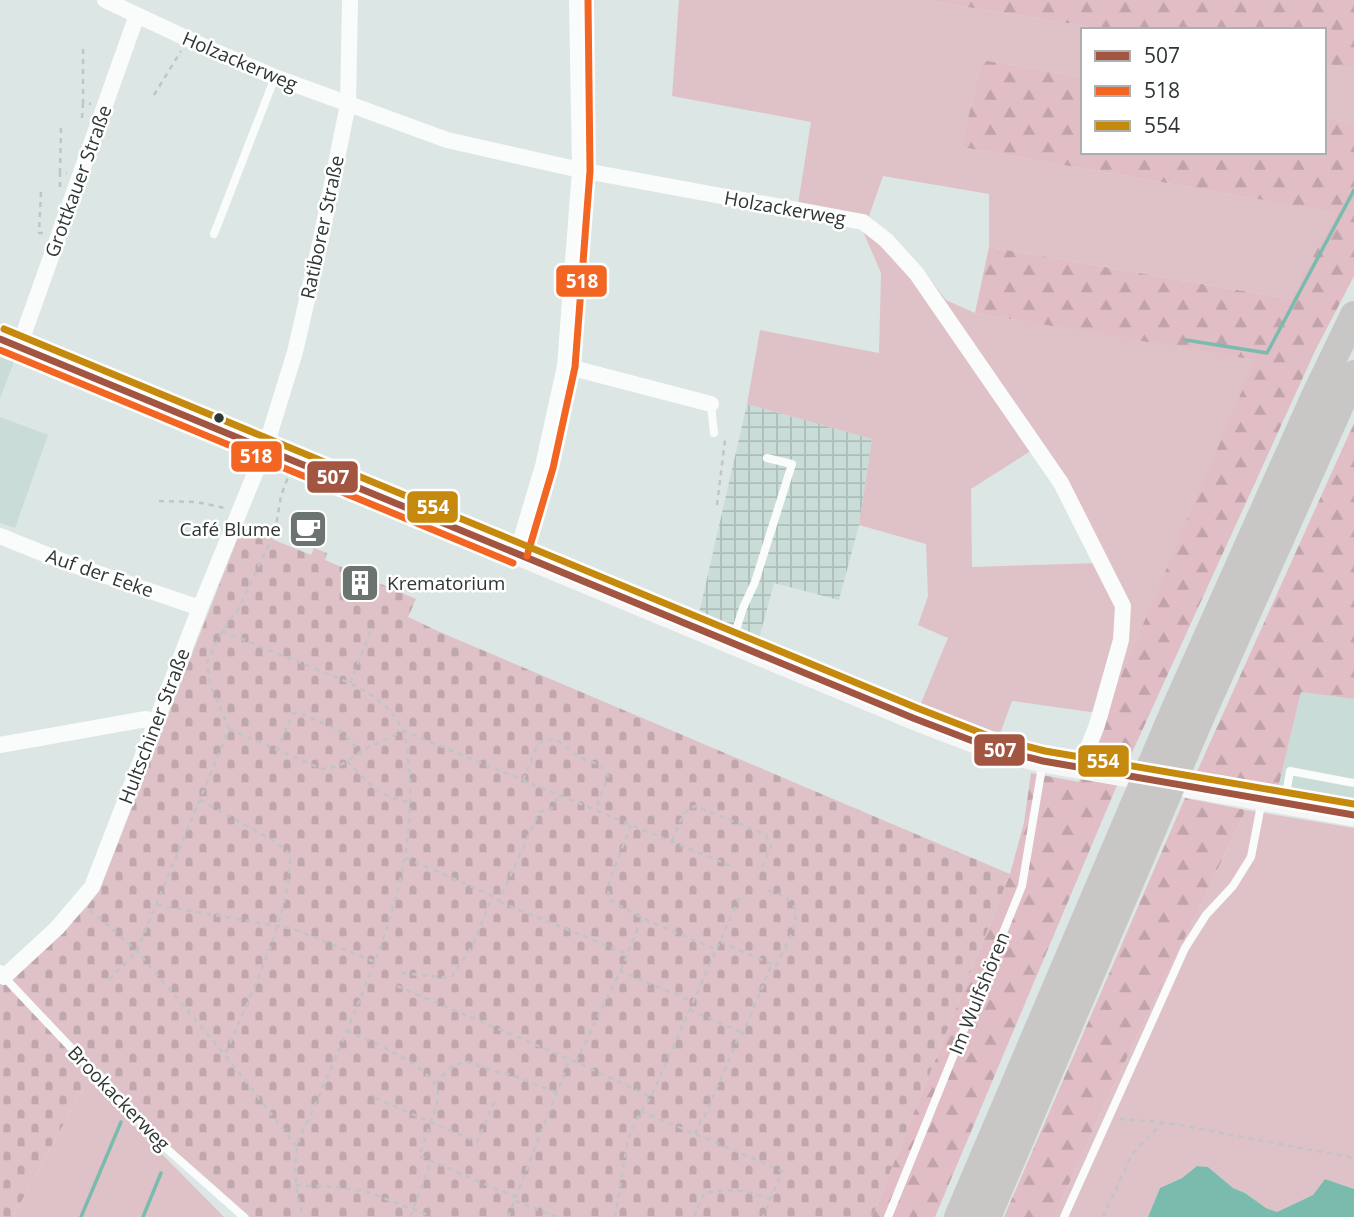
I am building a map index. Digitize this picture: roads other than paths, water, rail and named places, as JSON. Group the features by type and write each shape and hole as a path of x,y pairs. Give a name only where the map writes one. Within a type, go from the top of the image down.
{"highway":[{"path":"987,1217 1145,814 1315,396 1354,316"},
{"path":"1188,713 1354,374"},
{"path":"958,1217 1145,814"}],"street":[{"name":"Holzackerweg","path":"105,0 188,40 275,77 447,140 580,170 863,222 886,240 916,273 1061,482 1123,606 1121,640 1097,725 1080,768"},
{"name":"Ratiborer Straße","path":"265,449 295,352 348,104 350,0"},
{"path":"517,554 543,466 565,366 580,170 577,0"},
{"name":"Grottkauer Straße","path":"10,343 59,235 137,15"},
{"path":"10,343 991,748 1080,768 1354,815"},
{"path":"565,366 711,404"},
{"name":"Hultschiner Straße","path":"2,975 57,928 92,887 200,607 265,449"},
{"name":"Auf der Eeke","path":"0,536 62,561 200,607"},
{"path":"0,745 146,719 156,723"}],"lane":[{"path":"214,234 275,77"},
{"path":"711,404 714,433"},
{"path":"732,643 755,582 792,464 766,457"},
{"name":"Im Wulfshören","path":"888,1217 1022,887 1043,761"},
{"path":"1064,1217 1185,948 1206,915 1233,886 1251,857 1273,801 1290,771 1354,783"},
{"name":"Brookackerweg","path":"2,975 167,1149 244,1217"}],"waterway":[{"path":"1186,340 1267,353 1354,190"},
{"path":"81,1217 121,1122"},
{"path":"143,1217 161,1173"}],"place":[{"name":"Café Blume","path":"308,529"},
{"name":"Krematorium","path":"360,583"}]}
